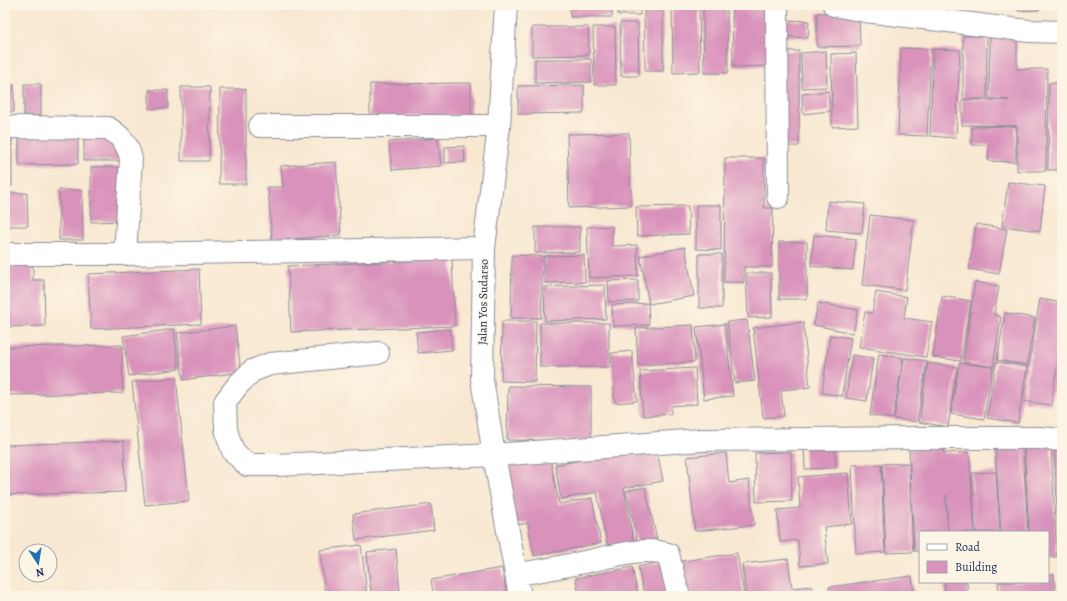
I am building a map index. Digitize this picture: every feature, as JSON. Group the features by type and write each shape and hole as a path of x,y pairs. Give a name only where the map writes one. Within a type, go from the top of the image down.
{"street":[{"name":"Jalan Yos Sudarso","path":"506,5 500,126 484,248 482,379 494,455 520,596"},
{"path":"777,5 778,197"},
{"path":"834,5 866,11 1029,32 1062,32"},
{"path":"260,126 500,126"},
{"path":"5,127 108,128 118,134 128,147 131,159 125,254"},
{"path":"5,254 125,254 484,248"},
{"path":"378,353 270,364 252,371 237,386 225,402 226,429 228,440 233,451 247,465 283,465 494,455 702,440 922,438 1040,438 1062,440"},
{"path":"517,574 546,570 640,551 659,551 668,554 678,593"}],"building":[{"path":"209,5 249,5 249,7 209,7"},
{"path":"570,5 612,5 612,17 570,17"},
{"path":"618,5 640,5 640,15 618,15"},
{"path":"644,5 663,5 663,71 645,71"},
{"path":"672,5 699,5 700,72 673,73"},
{"path":"703,5 727,5 728,73 704,73"},
{"path":"732,5 774,5 775,66 733,67"},
{"path":"1018,5 1039,5 1039,10 1018,11"},
{"path":"1044,5 1062,5 1062,6 1044,7"},
{"path":"859,12 860,46 817,47 817,13"},
{"path":"783,20 809,21 808,38 781,36"},
{"path":"620,23 638,23 639,76 621,76"},
{"path":"532,27 588,27 589,55 532,56"},
{"path":"593,27 615,27 616,85 594,85"},
{"path":"963,36 987,36 987,99 963,99"},
{"path":"990,36 1017,36 1017,69 1047,69 1046,171 1017,171 1017,126 962,125 962,100 1009,100 989,99"},
{"path":"901,48 931,49 927,136 898,135"},
{"path":"933,49 960,50 956,138 930,136"},
{"path":"780,51 799,51 799,146 780,146"},
{"path":"826,51 827,87 802,88 801,53"},
{"path":"856,53 858,126 832,127 831,54"},
{"path":"535,59 591,59 591,82 535,83"},
{"path":"471,83 471,115 370,116 370,84"},
{"path":"1049,83 1062,83 1062,170 1048,170"},
{"path":"24,84 41,84 41,116 24,115"},
{"path":"5,85 14,85 14,112 5,112"},
{"path":"584,85 584,113 518,114 518,86"},
{"path":"181,87 210,87 209,161 181,161"},
{"path":"220,89 246,89 246,184 219,184"},
{"path":"149,90 168,90 168,108 149,109"},
{"path":"828,91 830,111 803,114 802,94"},
{"path":"1016,126 1016,162 988,161 989,145 972,145 972,127"},
{"path":"5,133 12,133 12,186 5,187"},
{"path":"629,133 631,206 569,208 567,134"},
{"path":"78,136 78,164 19,165 19,137"},
{"path":"119,137 120,161 84,161 84,138"},
{"path":"438,138 441,166 392,170 389,142"},
{"path":"464,146 465,162 445,163 445,147"},
{"path":"725,158 764,158 764,208 773,208 772,267 744,267 744,282 724,282"},
{"path":"336,162 341,235 272,241 268,187 283,187 281,166"},
{"path":"91,167 121,167 121,221 91,222"},
{"path":"1008,182 1045,186 1040,231 1002,226"},
{"path":"59,190 82,190 83,240 59,240"},
{"path":"5,193 27,193 28,226 5,226"},
{"path":"828,201 865,204 862,233 826,230"},
{"path":"696,205 721,205 721,250 696,249"},
{"path":"688,206 689,234 637,236 636,207"},
{"path":"870,215 914,220 905,290 862,285"},
{"path":"976,224 1007,229 999,274 969,269"},
{"path":"612,226 612,246 637,245 638,276 589,278 587,227"},
{"path":"535,227 580,227 580,252 535,253"},
{"path":"814,235 856,239 853,270 811,266"},
{"path":"779,242 807,242 807,299 779,299"},
{"path":"685,247 694,296 649,304 640,256"},
{"path":"699,254 722,254 722,308 699,308"},
{"path":"512,255 543,256 541,318 511,318"},
{"path":"584,255 585,282 545,283 544,256"},
{"path":"452,259 455,326 291,332 288,266"},
{"path":"7,263 33,263 33,280 44,280 45,326 5,327 5,272 7,271"},
{"path":"199,269 201,324 91,329 88,274"},
{"path":"746,273 771,273 772,317 748,318"},
{"path":"638,280 638,301 609,302 608,281"},
{"path":"975,282 999,286 994,315 1001,317 993,367 963,362"},
{"path":"605,285 606,319 545,321 544,287"},
{"path":"876,292 907,297 904,318 932,322 926,357 859,347 865,312 872,313"},
{"path":"942,296 971,301 961,361 933,357"},
{"path":"1040,299 1062,303 1062,336 1051,405 1023,401"},
{"path":"648,303 649,325 613,326 612,305"},
{"path":"818,303 858,310 853,333 814,325"},
{"path":"1005,313 1035,318 1027,365 997,360"},
{"path":"747,320 755,381 735,383 727,322"},
{"path":"502,321 536,321 535,382 501,381"},
{"path":"803,322 810,387 781,390 784,416 763,418 753,328"},
{"path":"540,323 609,323 609,367 540,367"},
{"path":"725,324 733,396 704,399 696,327"},
{"path":"693,325 695,362 638,365 636,328"},
{"path":"235,326 241,372 183,380 177,333"},
{"path":"174,329 179,369 129,376 123,336"},
{"path":"450,329 452,350 418,353 416,332"},
{"path":"830,335 851,338 842,396 822,393"},
{"path":"122,345 123,393 5,395 5,347"},
{"path":"632,351 637,401 615,403 611,353"},
{"path":"879,354 903,358 893,419 870,415"},
{"path":"852,355 873,358 867,401 846,398"},
{"path":"904,358 927,361 917,422 894,419"},
{"path":"996,362 1027,366 1018,423 987,418"},
{"path":"928,363 957,367 948,427 919,422"},
{"path":"959,363 993,367 984,419 951,414"},
{"path":"695,368 697,404 671,406 671,414 643,416 640,371"},
{"path":"176,377 189,501 145,505 132,382"},
{"path":"508,386 591,387 591,441 507,440"},
{"path":"124,441 125,492 5,495 5,445"},
{"path":"835,445 836,468 805,469 804,446"},
{"path":"1051,445 1057,557 1049,557 1049,531 1029,531 1024,446"},
{"path":"656,446 663,481 624,488 634,544 608,549 597,492 561,499 555,465"},
{"path":"1054,446 1062,446 1062,557 1060,557"},
{"path":"1023,447 1028,531 1001,531 995,449"},
{"path":"943,448 944,453 969,452 975,531 919,531 919,551 914,551 909,449"},
{"path":"791,452 792,501 756,502 755,453"},
{"path":"726,453 729,483 749,480 754,525 695,531 687,457"},
{"path":"550,457 559,504 592,498 601,543 534,556 528,523 517,525 506,466"},
{"path":"909,463 913,552 886,553 882,464"},
{"path":"881,464 885,552 856,554 852,465"},
{"path":"996,472 1000,531 975,531 972,473"},
{"path":"848,473 852,524 824,527 828,564 800,566 798,540 780,542 777,510 800,508 798,477"},
{"path":"645,487 657,539 638,544 626,491"},
{"path":"431,504 434,530 356,540 353,514"},
{"path":"361,545 367,596 325,596 320,550"},
{"path":"396,549 400,591 371,594 367,552"},
{"path":"737,553 744,595 681,596 676,562"},
{"path":"788,559 792,588 812,586 813,596 746,596 742,564"},
{"path":"668,560 676,596 644,596 638,567"},
{"path":"632,567 638,596 579,596 576,578"},
{"path":"502,568 507,596 434,596 431,580"},
{"path":"1054,574 1056,596 999,596 998,583 1049,583 1049,575"},
{"path":"912,576 914,596 830,596 829,587"},
{"path":"944,583 967,583 968,596 945,596"}]}
